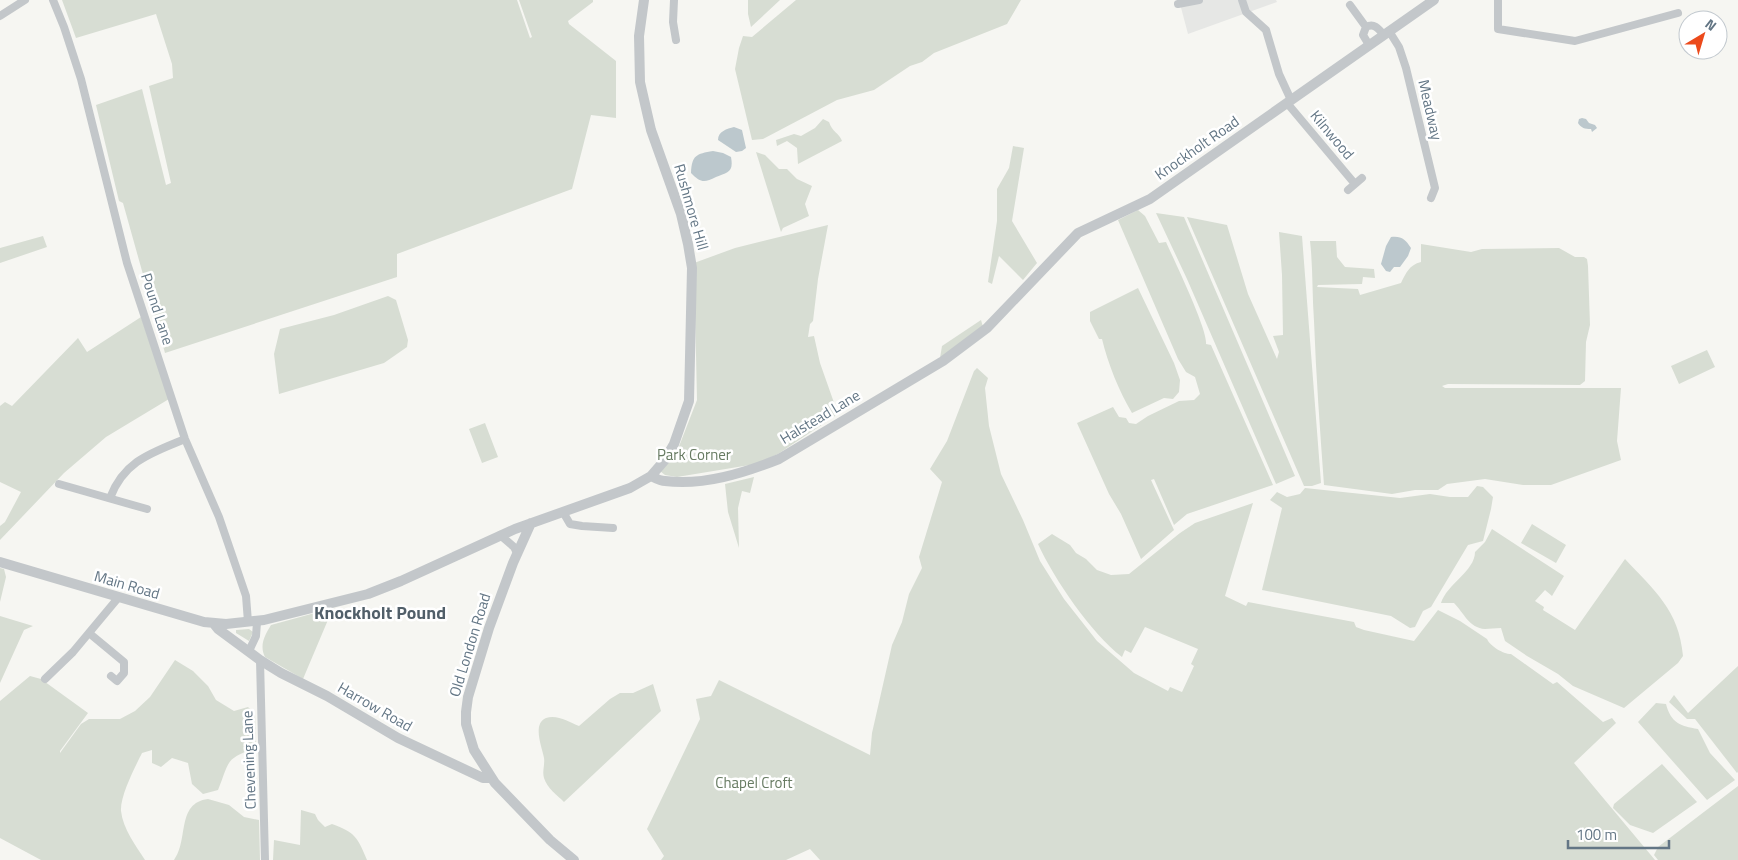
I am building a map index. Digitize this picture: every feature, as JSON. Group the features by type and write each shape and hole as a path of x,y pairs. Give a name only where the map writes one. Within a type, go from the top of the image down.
{"street":[{"path":"0,16 26,0"},
{"name":"Pound Lane","path":"53,0 81,79 127,263 185,439 219,517 246,596 256,636 249,651"},
{"name":"Rushmore Hill","path":"644,0 639,36 640,82 651,130 681,214 692,268 689,402 674,444 664,461 651,476"},
{"path":"674,0 673,22 676,40"},
{"path":"1178,4 1200,0"},
{"name":"Kilnwood","path":"1242,0 1246,12 1262,26 1269,37 1289,101 1354,184"},
{"name":"Knockholt Road","path":"987,328 1078,233 1150,199 1433,0"},
{"path":"1498,0 1498,29 1575,41 1678,13"},
{"path":"1350,5 1366,27"},
{"path":"1665,6 1668,15"},
{"path":"1369,45 1363,35 1366,27 1375,25 1386,33"},
{"name":"Meadway","path":"1386,33 1402,54 1435,188 1431,198"},
{"path":"1348,190 1362,178"},
{"name":"Halstead Lane","path":"651,476 664,481 694,481 756,468 779,459 943,361 987,328"},
{"path":"110,498 116,484 125,471 136,462 148,454 185,439"},
{"name":"Main Road","path":"0,562 192,619 214,624 253,622 335,604 374,592 412,577 500,535 630,488 651,476"},
{"path":"68,486 70,478"},
{"path":"59,484 143,509"},
{"path":"563,512 570,524 612,528"},
{"name":"Old London Road","path":"531,523 517,553 489,628 468,697 466,724 478,758 491,778 550,840 574,860"},
{"path":"500,535 514,547 517,553"},
{"path":"45,679 89,634 118,598"},
{"name":"Harrow Road","path":"214,624 260,660 281,673 327,696 398,738 486,779 491,778"},
{"path":"89,634 124,662 124,673 117,681 111,676"},
{"name":"Chevening Lane","path":"260,660 265,860"},
{"path":"469,770 478,758"}],"shaded area":[{"path":"1179,0 1276,0 1277,2 1188,34"},
{"path":"1582,118 1597,128 1592,132 1591,129 1582,127 1578,123 1579,119"},
{"path":"734,127 742,130 746,148 742,151 736,152 718,140 721,132"},
{"path":"713,151 731,157 732,162 729,171 708,180 697,179 691,173 692,162 696,156"},
{"path":"1391,237 1403,239 1411,248 1400,267 1394,267 1390,272 1386,271 1381,264 1386,246"}],"green space":[{"path":"62,0 517,0 530,38 532,37 519,0 593,0 593,2 568,21 569,24 616,61 616,118 591,115 572,189 397,254 397,277 165,353 123,203 119,201 96,105 142,89 166,185 171,183 149,86 173,78 172,64 156,14 76,38"},
{"path":"748,0 780,0 751,27 748,14"},
{"path":"796,0 1021,0 1007,24 934,53 922,62 910,66 874,90 837,100 763,139 752,140 735,69 739,48 743,36 752,37"},
{"path":"823,119 829,122 842,141 798,164 797,148 787,141 777,146 776,140 794,134 801,136 815,128"},
{"path":"1013,146 1024,148 1012,221 1037,263 1023,280 999,256 992,284 988,282 997,221 997,189 1009,168"},
{"path":"756,152 765,155 779,169 787,169 797,179 812,186 805,204 809,216 783,228 781,232"},
{"path":"1138,210 1145,216 1159,243 1166,242 1202,325 1206,344 1211,345 1273,485 1187,514 1174,525 1154,479 1151,480 1174,530 1141,559 1077,423 1113,407 1119,417 1126,418 1129,423 1136,424 1179,401 1194,400 1200,394 1195,377 1186,372 1178,359 1118,220"},
{"path":"1156,213 1184,217 1295,476 1276,484 1187,279"},
{"path":"1187,217 1227,225 1248,294 1277,359 1279,352 1273,336 1283,335 1279,232 1302,236 1321,483 1304,486"},
{"name":"Park Corner","path":"828,225 818,279 813,321 810,324 808,337 814,336 820,363 838,414 778,454 756,464 677,477 665,475 660,471 678,449 697,400 694,263 735,248"},
{"path":"43,236 47,247 0,263 0,248"},
{"path":"1310,241 1336,241 1337,257 1345,267 1374,269 1375,278 1363,277 1362,284 1318,285 1317,287 1358,289 1360,295 1401,283 1411,267 1421,262 1421,244 1471,252 1482,249 1559,248 1575,257 1587,259 1590,325 1586,342 1585,381 1580,385 1448,384 1442,386 1445,388 1621,388 1617,441 1621,460 1551,485 1523,485 1485,479 1447,484 1438,490 1415,490 1392,494 1324,485"},
{"path":"1138,288 1174,363 1180,380 1179,392 1173,399 1164,398 1132,413 1114,377 1102,339 1099,339 1090,321 1090,312"},
{"path":"388,296 396,300 408,340 407,347 384,363 279,394 274,354 280,329 334,315"},
{"path":"141,317 169,399 106,437 64,473 0,540 0,526 5,522 21,492 0,482 0,406 5,402 12,406 78,338 87,352"},
{"path":"981,320 983,327 940,358 942,346"},
{"path":"1707,350 1715,367 1679,384 1671,366"},
{"name":"Chapel Croft","path":"977,368 988,378 985,388 989,426 1001,474 1040,561 1064,599 1097,641 1134,673 1168,691 1170,687 1182,692 1194,666 1191,664 1198,649 1145,627 1131,653 1125,650 1122,657 1098,634 1074,605 1038,544 1052,534 1070,545 1076,553 1086,559 1097,570 1111,575 1129,574 1195,523 1253,503 1225,596 1246,606 1248,602 1354,622 1356,627 1364,630 1414,641 1438,610 1460,621 1487,639 1497,649 1511,654 1553,684 1557,682 1603,722 1612,718 1616,723 1574,763 1655,860 820,860 810,849 786,860 661,860 664,856 647,829 700,719 696,699 711,696 719,680 870,755 872,733 892,645 902,622 909,594 922,568 919,557 942,482 930,469 947,441 974,371"},
{"path":"485,423 498,457 482,463 469,429"},
{"path":"754,477 750,493 742,491 738,508 739,548 728,512 725,484"},
{"path":"1477,486 1483,487 1493,497 1483,541 1468,545 1431,607 1423,611 1415,627 1410,628 1391,616 1262,590 1282,508 1270,500 1277,492 1287,497 1300,494 1305,488 1400,498 1430,494 1468,497"},
{"path":"1532,524 1566,545 1556,563 1521,543"},
{"path":"1492,529 1564,576 1552,596 1545,590 1535,601 1544,607 1543,610 1575,630 1625,559 1655,591 1671,613 1681,640 1683,656 1678,663 1624,708 1573,686 1558,674 1505,641 1501,628 1485,629 1475,626 1454,603 1441,603 1444,596 1471,565 1475,552 1485,542"},
{"path":"0,568 4,569 6,577 0,602"},
{"path":"333,608 303,679 265,657 263,644 271,625"},
{"path":"0,616 33,626 24,630 0,683"},
{"path":"249,629 253,632 249,641 236,633 236,630"},
{"path":"175,660 193,671 208,686 216,700 234,711 248,707 255,714 256,748 233,758 227,767 218,790 203,794 192,784 188,763 172,758 161,767 152,763 152,750 142,753 128,782 121,805 124,824 145,860 41,860 0,838 0,701 30,676 41,679 88,713 60,753 81,724 89,719 120,719 135,711 150,697"},
{"path":"1738,666 1737,773 1695,719 1687,719 1669,702 1674,695 1688,713"},
{"path":"653,684 661,711 564,802 545,782 543,773 544,758 539,730 542,721 546,718 554,717 579,726 610,699 620,693 633,693"},
{"path":"1656,703 1666,704 1671,716 1681,725 1698,729 1710,753 1735,780 1707,800 1638,722"},
{"path":"1662,764 1697,802 1653,833 1630,825 1613,808 1614,804"},
{"path":"1738,786 1738,860 1658,860 1654,855 1658,847"},
{"path":"208,799 229,805 244,817 259,820 260,860 174,860 191,807 198,802"},
{"path":"301,810 315,814 325,827 332,824 351,833 361,846 367,860 273,860 274,840 300,845"}],"district":[{"name":"Knockholt Pound","path":"380,613"}]}
